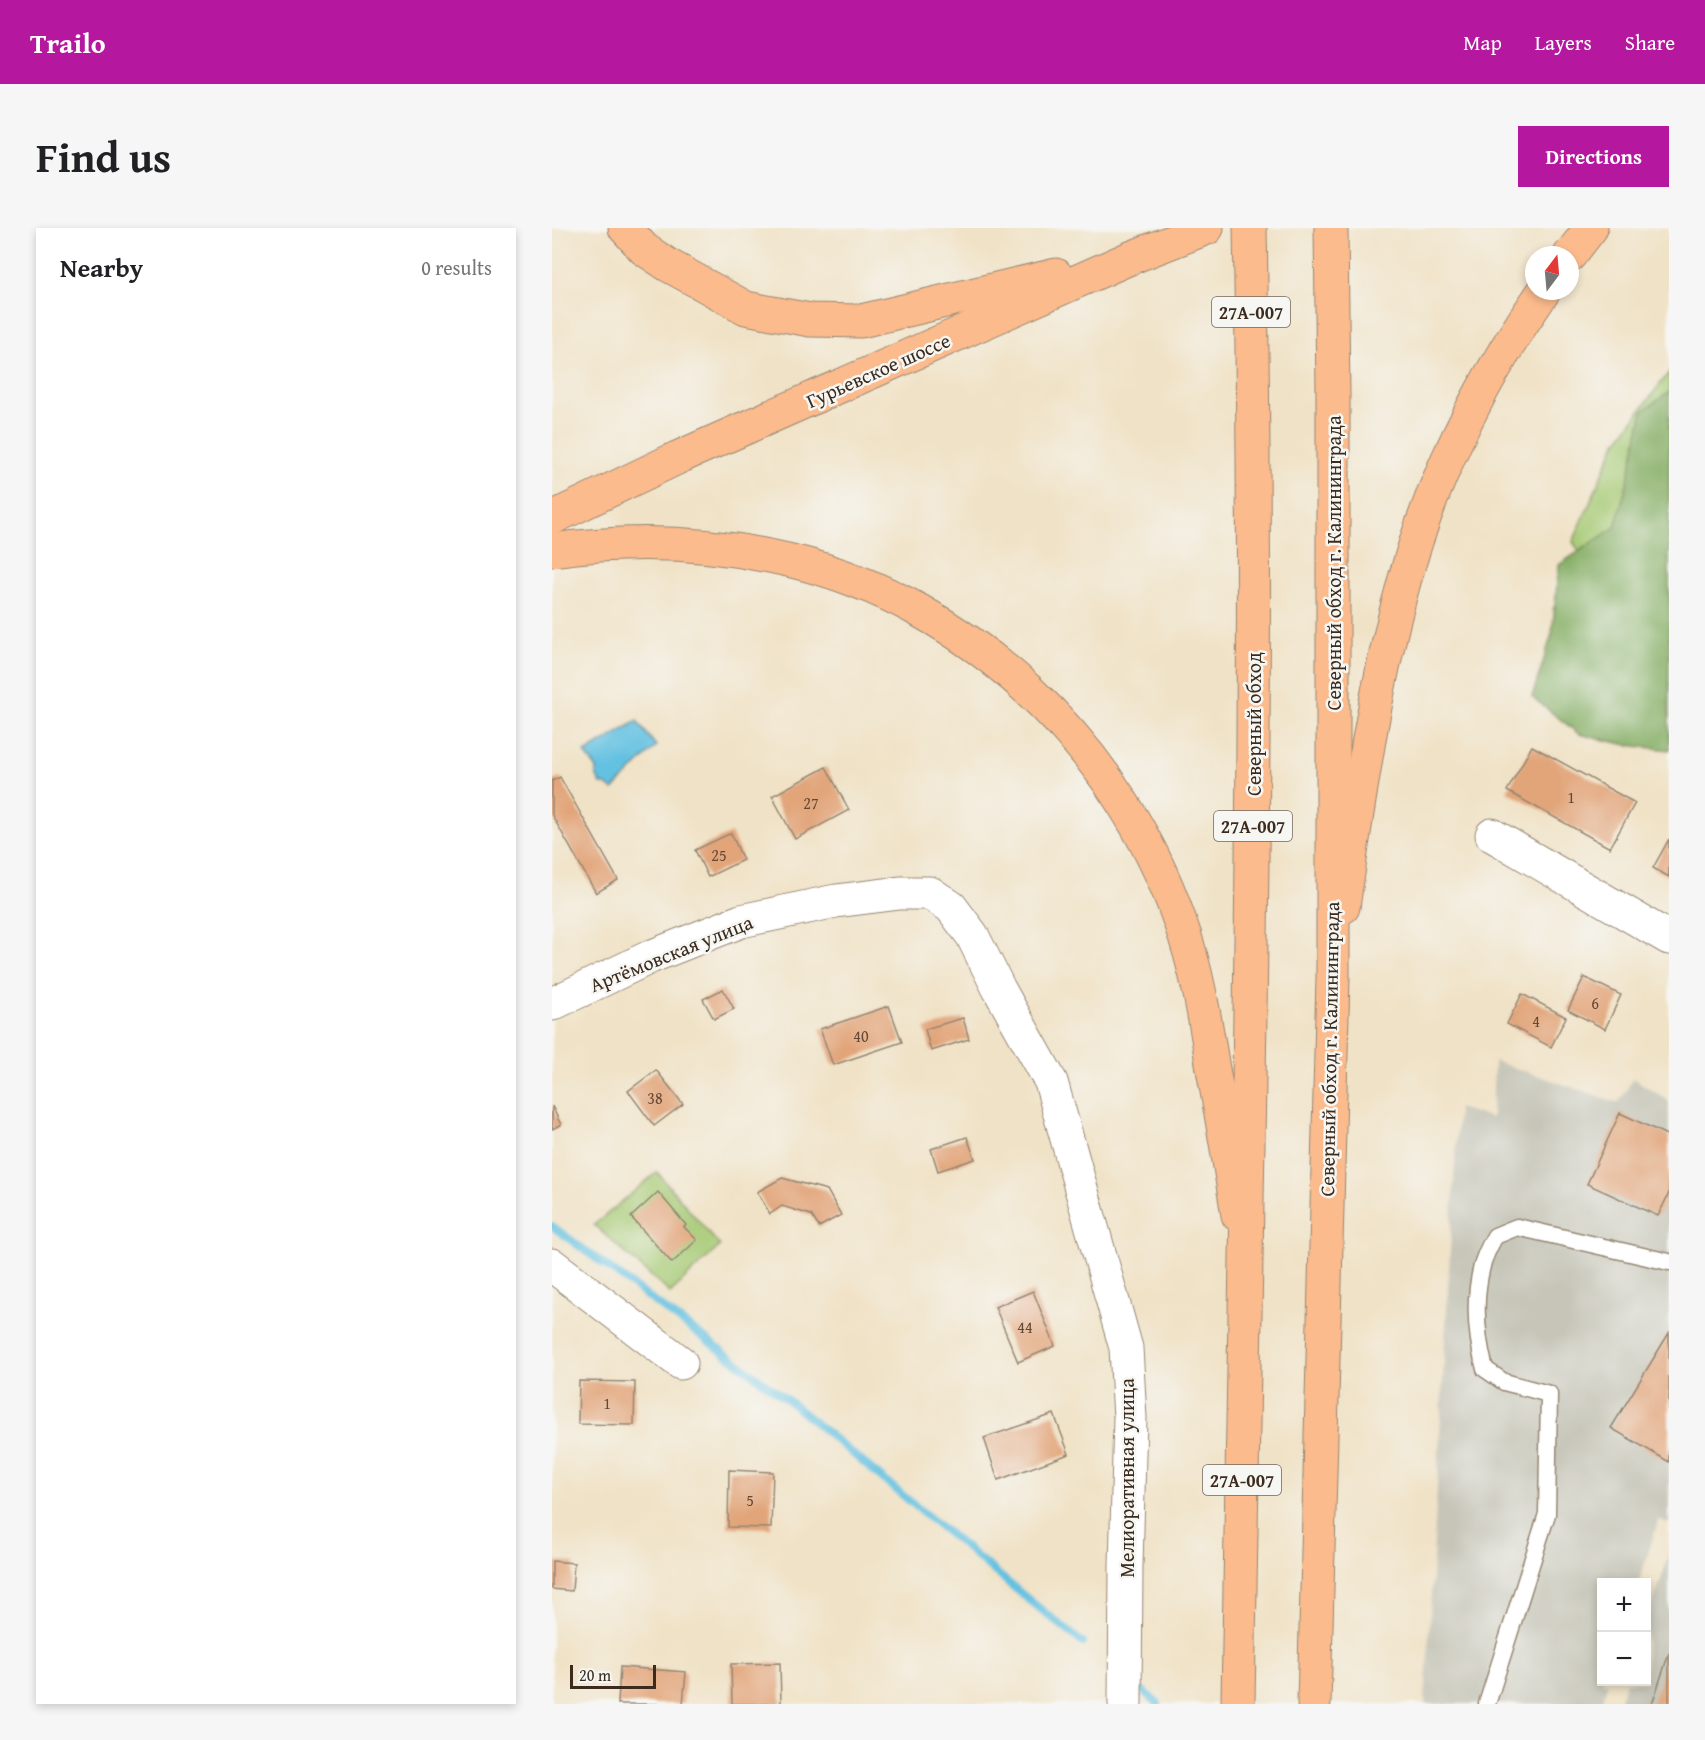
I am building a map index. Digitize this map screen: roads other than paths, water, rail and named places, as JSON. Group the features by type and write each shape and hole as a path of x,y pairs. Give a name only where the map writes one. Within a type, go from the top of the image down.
{"main road":[{"path":"625,228 652,255 746,308 810,320 861,321 1130,258"},
{"name":"Гурьевское шоссе","path":"552,518 677,458 1130,258 1207,228"},
{"name":"Северный обход","path":"1245,1256 1253,809 1253,396 1250,228"},
{"name":"Северный обход г. Калининграда","path":"1314,1704 1332,977 1331,228"},
{"path":"1577,246 1591,228"},
{"path":"1332,977 1372,722 1386,655 1416,541 1433,494 1469,415 1509,343 1538,300"},
{"path":"552,550 591,544 684,544 745,551 805,564 848,578 894,598 939,623 993,659 1042,702 1098,768 1133,820 1165,882 1179,917 1200,989 1245,1256"},
{"name":"27А-007","path":"1238,1704 1245,1256"}],"street":[{"path":"1492,835 1669,938"},
{"name":"Артёмовская улица","path":"552,1005 650,957 741,921 836,901 900,893 930,894 951,907 972,935 1051,1082"},
{"name":"Мелиоративная улица","path":"1051,1082 1126,1348 1130,1418 1130,1488 1126,1566 1125,1704"},
{"path":"552,1265 681,1363"}],"lane":[{"path":"1487,1704 1547,1514 1549,1395 1504,1382 1485,1369 1477,1339 1477,1294 1482,1264 1495,1236 1517,1227 1669,1262"}],"water":[{"path":"637,721 656,746 613,790 601,784 596,775 597,769 585,753"}],"waterway":[{"path":"552,1226 789,1401 1083,1643"},
{"path":"1143,1691 1158,1704"}]}
